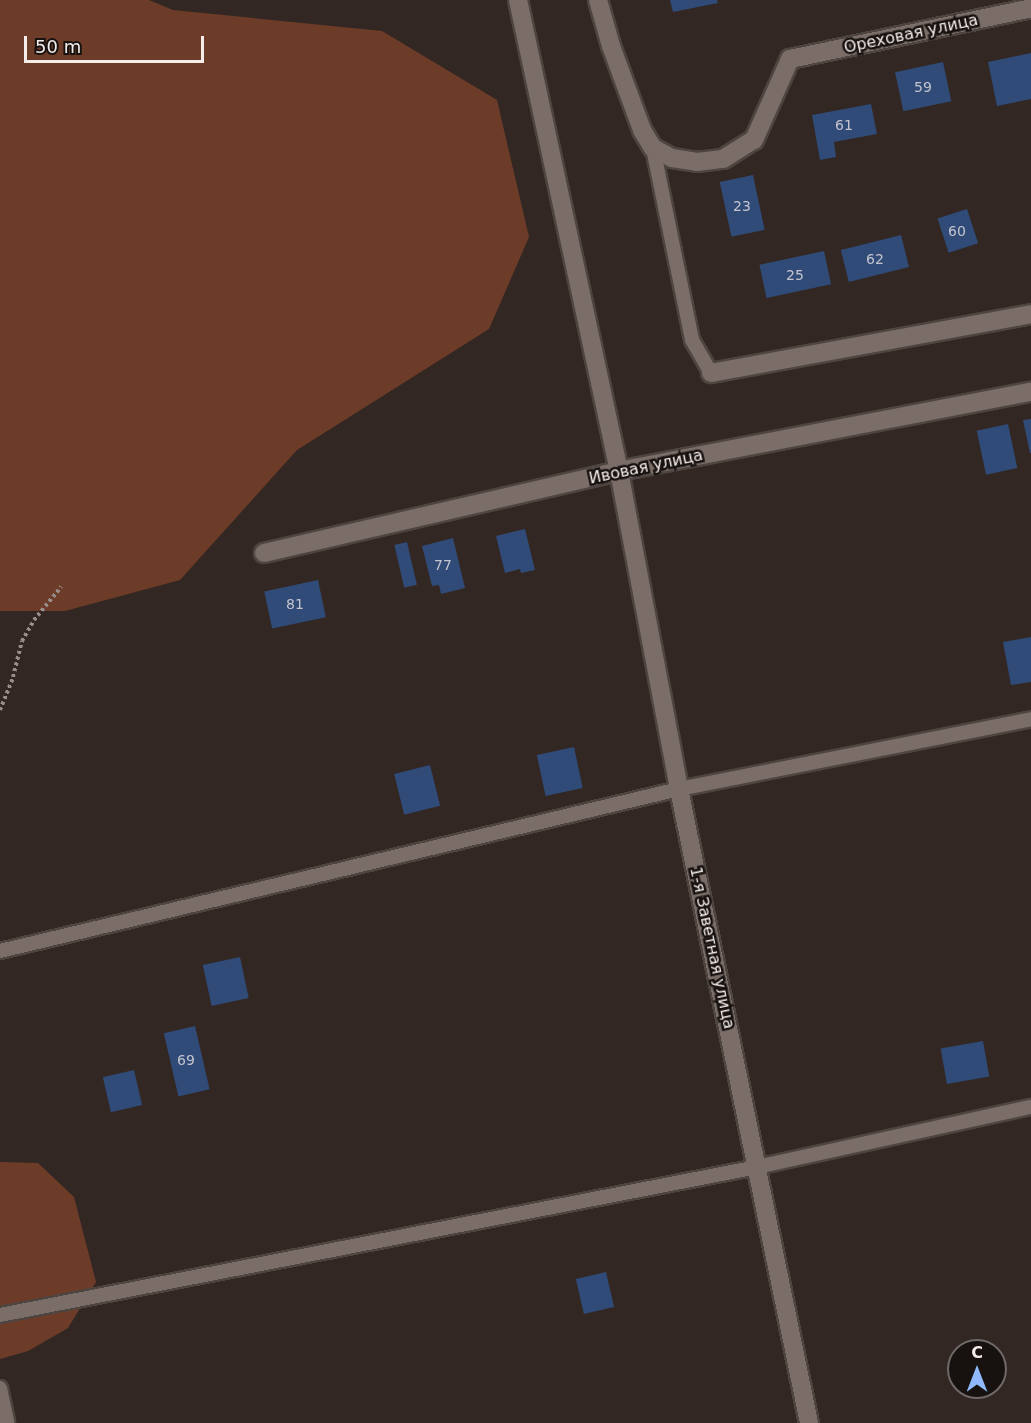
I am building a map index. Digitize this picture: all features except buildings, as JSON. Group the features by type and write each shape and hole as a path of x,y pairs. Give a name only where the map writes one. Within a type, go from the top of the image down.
{"street":[{"name":"1-я Заветная улица","path":"518,0 619,471 679,789 809,1423"},
{"path":"598,0 610,46 642,130 653,148"},
{"name":"Ореховая улица","path":"653,148 672,158 697,162 723,159 746,147 754,140 790,59 1031,8"},
{"path":"711,373 1031,314"},
{"name":"Ивовая улица","path":"264,553 619,471 1031,392"}],"lane":[{"path":"653,148 693,340 711,373"},
{"path":"0,951 679,789 1031,719"},
{"path":"0,1316 757,1167 1031,1107"},
{"path":"0,1388 7,1422 3,1423"}],"path":[{"path":"0,710 13,677 22,641 34,620 62,587"}],"shaded area":[{"path":"0,0 149,0 173,10 382,31 497,100 529,237 489,329 297,450 180,580 65,611 0,611"},
{"path":"0,1162 38,1163 74,1197 96,1282 68,1328 28,1351 0,1359"}]}
